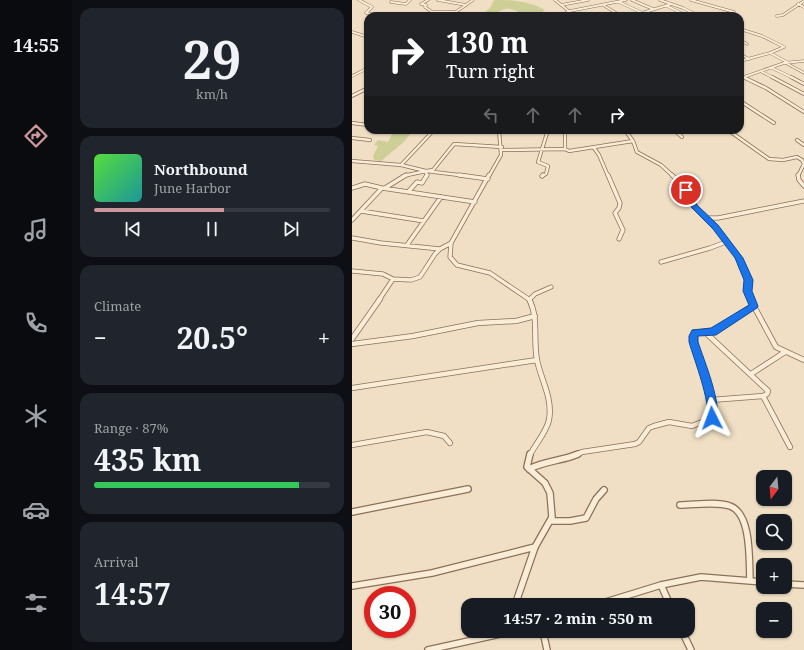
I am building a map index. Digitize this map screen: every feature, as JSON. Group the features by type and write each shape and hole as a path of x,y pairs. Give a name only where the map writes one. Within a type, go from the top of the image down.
{"street":[{"path":"359,0 372,7 367,12"},
{"path":"394,0 391,2 403,4 410,0"},
{"path":"428,0 421,4 426,5 425,7 430,11 456,12 473,0"},
{"path":"438,0 466,5"},
{"path":"555,0 570,11 626,0"},
{"path":"561,5 588,0"},
{"path":"632,0 653,9"},
{"path":"660,0 691,12"},
{"path":"692,0 734,12"},
{"path":"777,16 783,15 804,1"},
{"path":"619,2 641,12"},
{"path":"646,12 671,4"},
{"path":"798,4 804,7"},
{"path":"603,5 614,12"},
{"path":"667,6 678,12"},
{"path":"352,30 364,35"},
{"path":"744,31 766,38 784,47 770,53 744,60"},
{"path":"770,53 804,73"},
{"path":"744,56 750,59"},
{"path":"744,76 762,72 797,60 804,60"},
{"path":"772,68 804,84"},
{"path":"352,76 364,70"},
{"path":"762,72 804,94"},
{"path":"744,77 788,101 804,112"},
{"path":"352,96 364,90"},
{"path":"744,104 774,123"},
{"path":"352,123 364,124"},
{"path":"401,165 430,134"},
{"path":"500,134 501,155 451,243 450,257 457,265 490,273 530,299 534,316 537,360 550,395 551,406 549,422 527,462 527,467 545,483 550,493 552,517 535,547 517,598"},
{"path":"542,176 546,174 548,166 538,162 547,134"},
{"path":"565,134 565,149"},
{"path":"629,134 639,153 661,165 679,180 694,206 715,227 742,264 748,280 748,291 754,306 776,347 804,360"},
{"path":"679,134 682,137"},
{"path":"734,134 769,159 783,160 797,157 799,158 804,164 797,176 800,183 804,186"},
{"path":"352,138 370,140"},
{"path":"797,140 804,145"},
{"path":"352,220 384,188 400,177 412,172 433,170 454,144 502,148 565,149 569,151 633,141"},
{"path":"594,148 599,155 620,203 619,208 615,213 623,230 619,239"},
{"path":"352,161 401,165 426,171 488,180"},
{"path":"408,192 417,182 422,182 427,176 426,171"},
{"path":"352,188 365,184 475,202"},
{"path":"407,245 441,197"},
{"path":"706,218 718,218 804,201"},
{"path":"361,211 424,221"},
{"path":"715,227 718,218"},
{"path":"352,238 381,243 440,249"},
{"path":"661,262 676,256 717,246 726,242"},
{"path":"352,271 383,274 393,279 411,280 420,276 440,249 451,243"},
{"path":"352,339 354,333 393,279"},
{"path":"530,299 534,294 551,287"},
{"path":"529,469 538,464 567,459 582,452 635,444 639,442 649,428 654,426 669,422 692,426 712,418 713,414 711,400 693,342 695,332 712,332 754,306"},
{"path":"352,344 413,336 478,323 516,321 534,316"},
{"path":"706,333 766,388 766,394 763,396"},
{"path":"751,374 785,352"},
{"path":"352,388 537,360"},
{"path":"711,400 763,396"},
{"path":"763,396 790,447"},
{"path":"352,445 427,432 444,436 450,443"},
{"path":"352,512 468,489"},
{"path":"550,521 570,521 586,518 596,500 604,490"},
{"path":"680,506 730,506 738,510 743,518 746,532 750,581"},
{"path":"352,586 432,573 535,547"},
{"path":"619,598 661,585 701,577 756,581"},
{"path":"792,584 804,585"},
{"path":"661,585 667,598"},
{"path":"428,650 481,638"},
{"path":"544,638 547,650"},
{"path":"685,638 691,650"}],"green space":[{"path":"494,0 527,3 545,10 543,12 517,12 505,9 497,12 485,12 490,8"},
{"path":"392,134 410,134 405,141 381,161 374,160 373,156 378,146 374,145 378,140 388,142"}],"route":[{"path":"686,190 694,206 715,227 742,264 748,280 748,291 750,298 754,306 712,332 695,332 693,336 693,342 711,400 713,414 712,418"}]}
